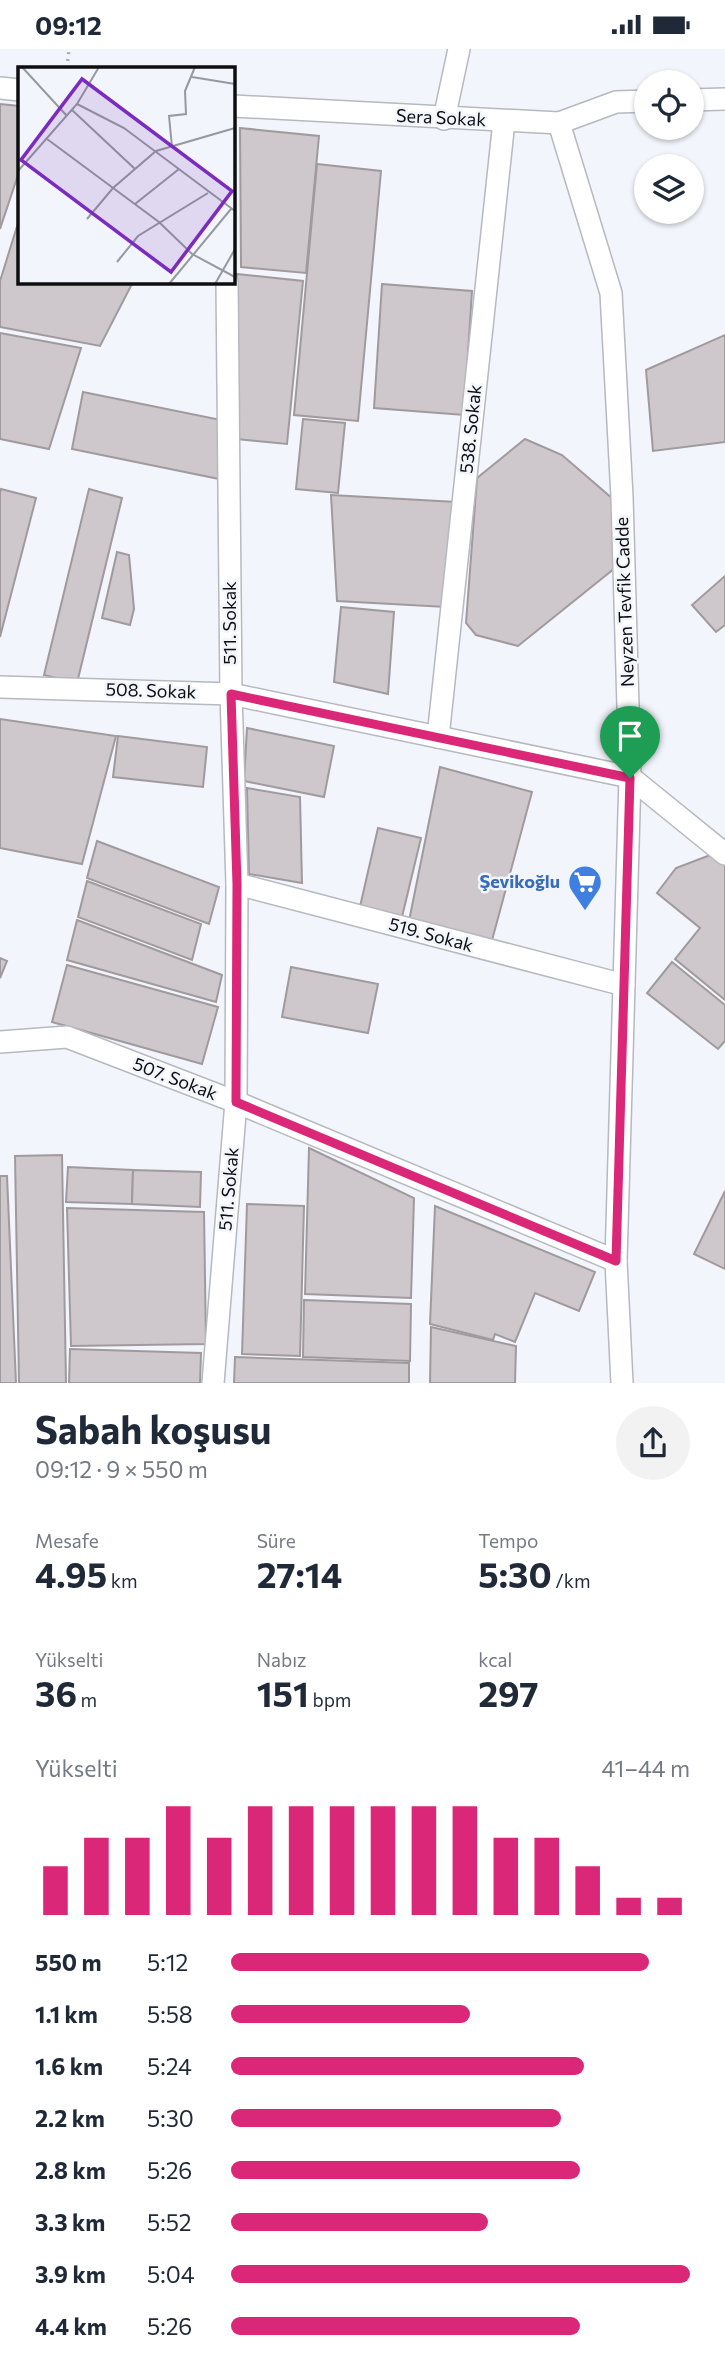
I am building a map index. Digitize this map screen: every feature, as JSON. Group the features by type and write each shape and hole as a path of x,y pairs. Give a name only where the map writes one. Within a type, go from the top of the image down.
{"street":[{"path":"444,119 459,49"},
{"path":"0,88 18,90"},
{"path":"704,100 725,99"},
{"name":"Sera Sokak","path":"234,106 559,123 616,102 634,101"},
{"name":"538. Sokak","path":"439,737 504,121"},
{"name":"Neyzen Tevfik Cadde","path":"559,123 611,293 622,497 630,778 616,1261 622,1383"},
{"name":"511. Sokak","path":"213,1383 236,1102 237,884 231,694 227,283"},
{"name":"508. Sokak","path":"0,687 231,694 630,778"},
{"path":"630,778 725,853"},
{"name":"519. Sokak","path":"237,884 624,985"},
{"name":"507. Sokak","path":"0,1042 67,1037 236,1102 616,1261"}],"path":[{"path":"66,67 69,49"}],"building":[{"path":"0,104 18,106 18,175 0,229"},
{"path":"240,128 319,136 306,273 241,267"},
{"path":"317,164 381,171 358,421 294,415"},
{"path":"18,223 18,283 132,283 100,346 0,327 0,281"},
{"path":"237,274 303,281 287,444 237,439"},
{"path":"382,284 472,291 464,415 374,408"},
{"path":"0,333 81,348 49,449 0,439"},
{"path":"725,335 725,442 653,451 646,370"},
{"path":"83,392 221,420 219,479 72,449"},
{"path":"303,419 345,423 338,493 296,489"},
{"path":"525,439 562,455 613,499 615,568 518,646 476,635 466,623 477,478"},
{"path":"1,489 36,498 0,637 0,493"},
{"path":"89,489 122,498 77,683 44,675"},
{"path":"331,495 456,502 446,607 337,601"},
{"path":"117,552 129,555 134,609 130,625 102,618"},
{"path":"725,576 725,625 716,632 692,605"},
{"path":"341,607 394,612 388,694 334,682"},
{"path":"0,719 116,736 82,864 0,848"},
{"path":"247,728 334,746 324,797 244,781"},
{"path":"118,736 207,747 203,787 113,777"},
{"path":"440,767 532,792 491,944 409,921"},
{"path":"247,788 300,797 302,883 249,874"},
{"path":"378,828 421,838 401,921 359,911"},
{"path":"97,841 219,887 209,924 87,878"},
{"path":"713,854 725,864 725,1000 675,959 700,928 657,893 676,868"},
{"path":"87,881 201,924 192,960 78,917"},
{"path":"77,920 222,975 216,1002 67,960"},
{"path":"0,958 7,961 0,978"},
{"path":"672,962 725,1005 725,1041 718,1049 647,993"},
{"path":"67,965 218,1007 202,1064 52,1022"},
{"path":"291,967 378,984 368,1033 282,1017"},
{"path":"309,1148 414,1198 411,1298 305,1294"},
{"path":"62,1155 66,1383 19,1383 15,1156"},
{"path":"68,1167 133,1170 132,1204 66,1202"},
{"path":"133,1170 201,1172 200,1207 132,1204"},
{"path":"0,1176 7,1176 16,1383 0,1383"},
{"path":"725,1191 725,1269 694,1254"},
{"path":"247,1204 304,1206 300,1356 242,1354"},
{"path":"435,1206 595,1272 579,1311 535,1293 515,1342 495,1334 493,1340 430,1324"},
{"path":"67,1208 204,1212 206,1344 71,1346"},
{"path":"304,1300 411,1304 410,1361 303,1357"},
{"path":"431,1327 516,1346 515,1383 430,1383"},
{"path":"70,1349 201,1353 200,1383 69,1383"},
{"path":"235,1357 409,1363 409,1383 234,1383"}],"place":[{"name":"Şevikoğlu","path":"585,912"}],"route":[{"path":"231,694 630,778 616,1261 236,1102 237,884 231,694"}]}
